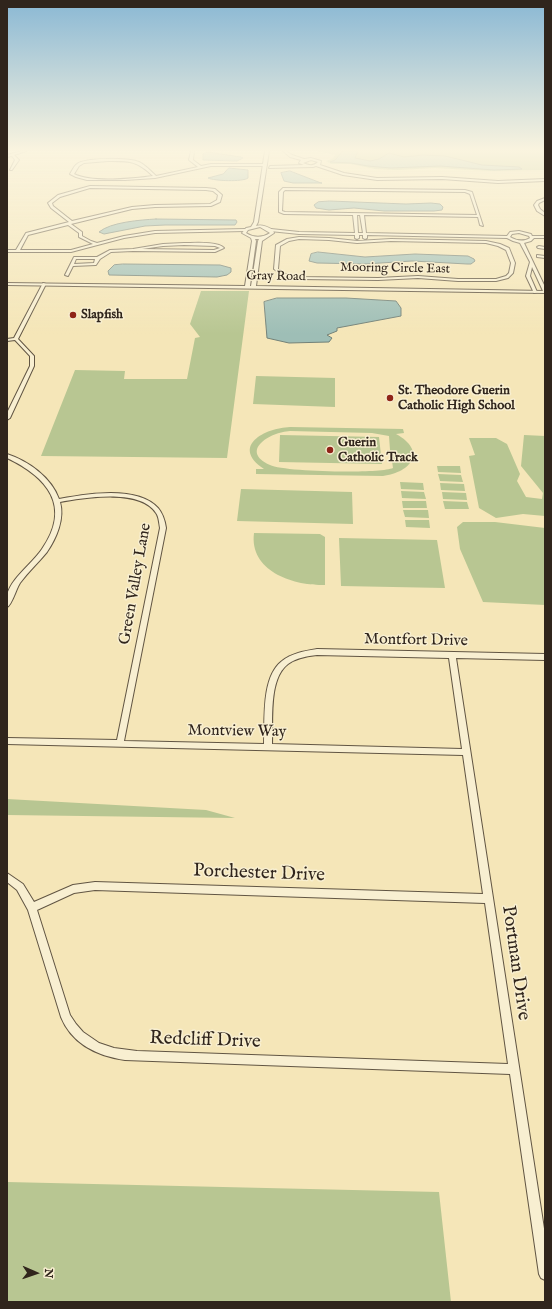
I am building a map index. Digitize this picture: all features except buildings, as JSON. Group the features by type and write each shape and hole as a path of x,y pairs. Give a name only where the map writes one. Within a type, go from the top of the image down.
{"street":[{"path":"57,212 81,234 80,236 97,244 107,252"},
{"path":"17,251 29,233 115,212"},
{"path":"245,232 253,227 256,222 258,212"},
{"path":"282,212 479,216"},
{"path":"478,212 482,225"},
{"path":"355,214 357,242 365,242 362,214"},
{"path":"262,221 263,227"},
{"path":"253,227 263,227 271,232 508,237 515,241 522,242 530,240 532,237"},
{"path":"7,251 65,251 124,237 155,232 245,232 252,237 264,237"},
{"path":"253,288 260,241 271,232"},
{"path":"508,237 511,233 519,232 532,237 545,237"},
{"path":"247,288 254,241 252,237"},
{"name":"Mooring Circle East","path":"357,242 329,239 292,239 284,241 278,245 275,266 277,271 283,275 296,278 378,279 418,277 489,281 504,279 510,275 514,265 509,251 505,247 486,242 391,240 365,242"},
{"path":"522,242 545,292"},
{"path":"67,275 75,258 98,258 107,252 133,250 215,251 222,248 215,245 172,244 150,245 133,250"},
{"path":"539,248 545,248"},
{"path":"538,256 545,257"},
{"path":"72,265 93,265 96,264 98,258"},
{"path":"531,263 528,276 534,292"},
{"name":"Gray Road","path":"7,284 545,292"},
{"path":"16,339 44,284"},
{"path":"7,340 16,339"},
{"path":"7,418 32,366 33,360 32,356 16,339"},
{"path":"7,456 36,471 50,484 57,501 59,513 51,539 44,551 13,588 7,605"},
{"name":"Green Valley Lane","path":"57,501 91,496 127,496 143,500 155,507 161,516 163,528 120,743"},
{"name":"Montfort Drive","path":"268,747 270,697 274,677 278,670 288,660 302,654 317,652 545,657"},
{"name":"Portman Drive","path":"452,656 545,1274"},
{"name":"Montview Way","path":"7,741 466,752"},
{"name":"Redcliff Drive","path":"7,877 20,887 32,908 66,1016 75,1032 88,1044 101,1050 117,1054 137,1056 513,1069"},
{"name":"Porchester Drive","path":"32,908 73,889 94,886 488,899"}],"green space":[{"path":"201,291 249,291 227,458 41,456 75,370 125,371 124,379 187,379 195,338 200,337 190,324"},
{"path":"256,376 335,378 335,407 253,404"},
{"path":"280,428 403,429 404,433 396,434 406,441 411,447 413,454 412,460 402,470 383,476 256,474 256,469 264,469 254,461 250,453 251,446 255,440 262,435","holes":["282,432 372,433 389,436 390,450 387,450 388,453 391,454 393,468 352,472 311,471 270,465 261,460 257,454 257,448 261,443"]},
{"name":"Guerin Catholic Track","path":"280,435 379,437 382,464 279,462"},
{"path":"524,435 545,436 545,516 523,514 496,518 479,508 469,456 475,455 469,438 496,438 507,444 520,474 517,481 526,497 542,499 543,493 521,466"},
{"path":"437,466 460,466 461,473 438,472"},
{"path":"438,474 461,475 463,482 440,481"},
{"path":"400,482 423,483 424,490 401,489"},
{"path":"440,483 464,484 465,491 441,490"},
{"path":"241,489 352,492 353,524 237,521"},
{"path":"401,491 424,492 426,499 402,498"},
{"path":"442,492 466,493 467,500 443,499"},
{"path":"402,501 426,501 427,508 403,508"},
{"path":"443,501 467,502 469,509 445,509"},
{"path":"403,510 428,510 429,518 405,517"},
{"path":"405,520 429,520 430,528 406,527"},
{"path":"463,522 495,522 545,528 545,605 483,602 460,549 457,527"},
{"path":"254,533 320,534 325,537 325,585 301,583 276,574 266,567 259,558 254,546"},
{"path":"339,538 437,540 445,588 341,586"},
{"path":"7,799 206,810 235,818 7,815"},
{"path":"7,1182 439,1192 451,1302 7,1302"}],"water":[{"path":"156,219 236,220 237,222 235,225 145,226 104,234 99,232 118,224"},
{"path":"318,252 365,257 415,254 468,256 475,261 471,264 412,261 365,264 317,263 309,261 311,254"},
{"path":"114,265 220,265 231,268 231,272 227,275 217,277 109,275 108,271"},
{"path":"277,298 346,298 396,301 401,308 401,316 337,328 337,331 327,335 332,338 329,342 289,343 267,338 264,302"}],"place":[{"name":"Slapfish","path":"73,315"},
{"name":"St. Theodore Guerin Catholic High School","path":"390,398"},
{"name":"Guerin Catholic Track","path":"330,450"}]}
